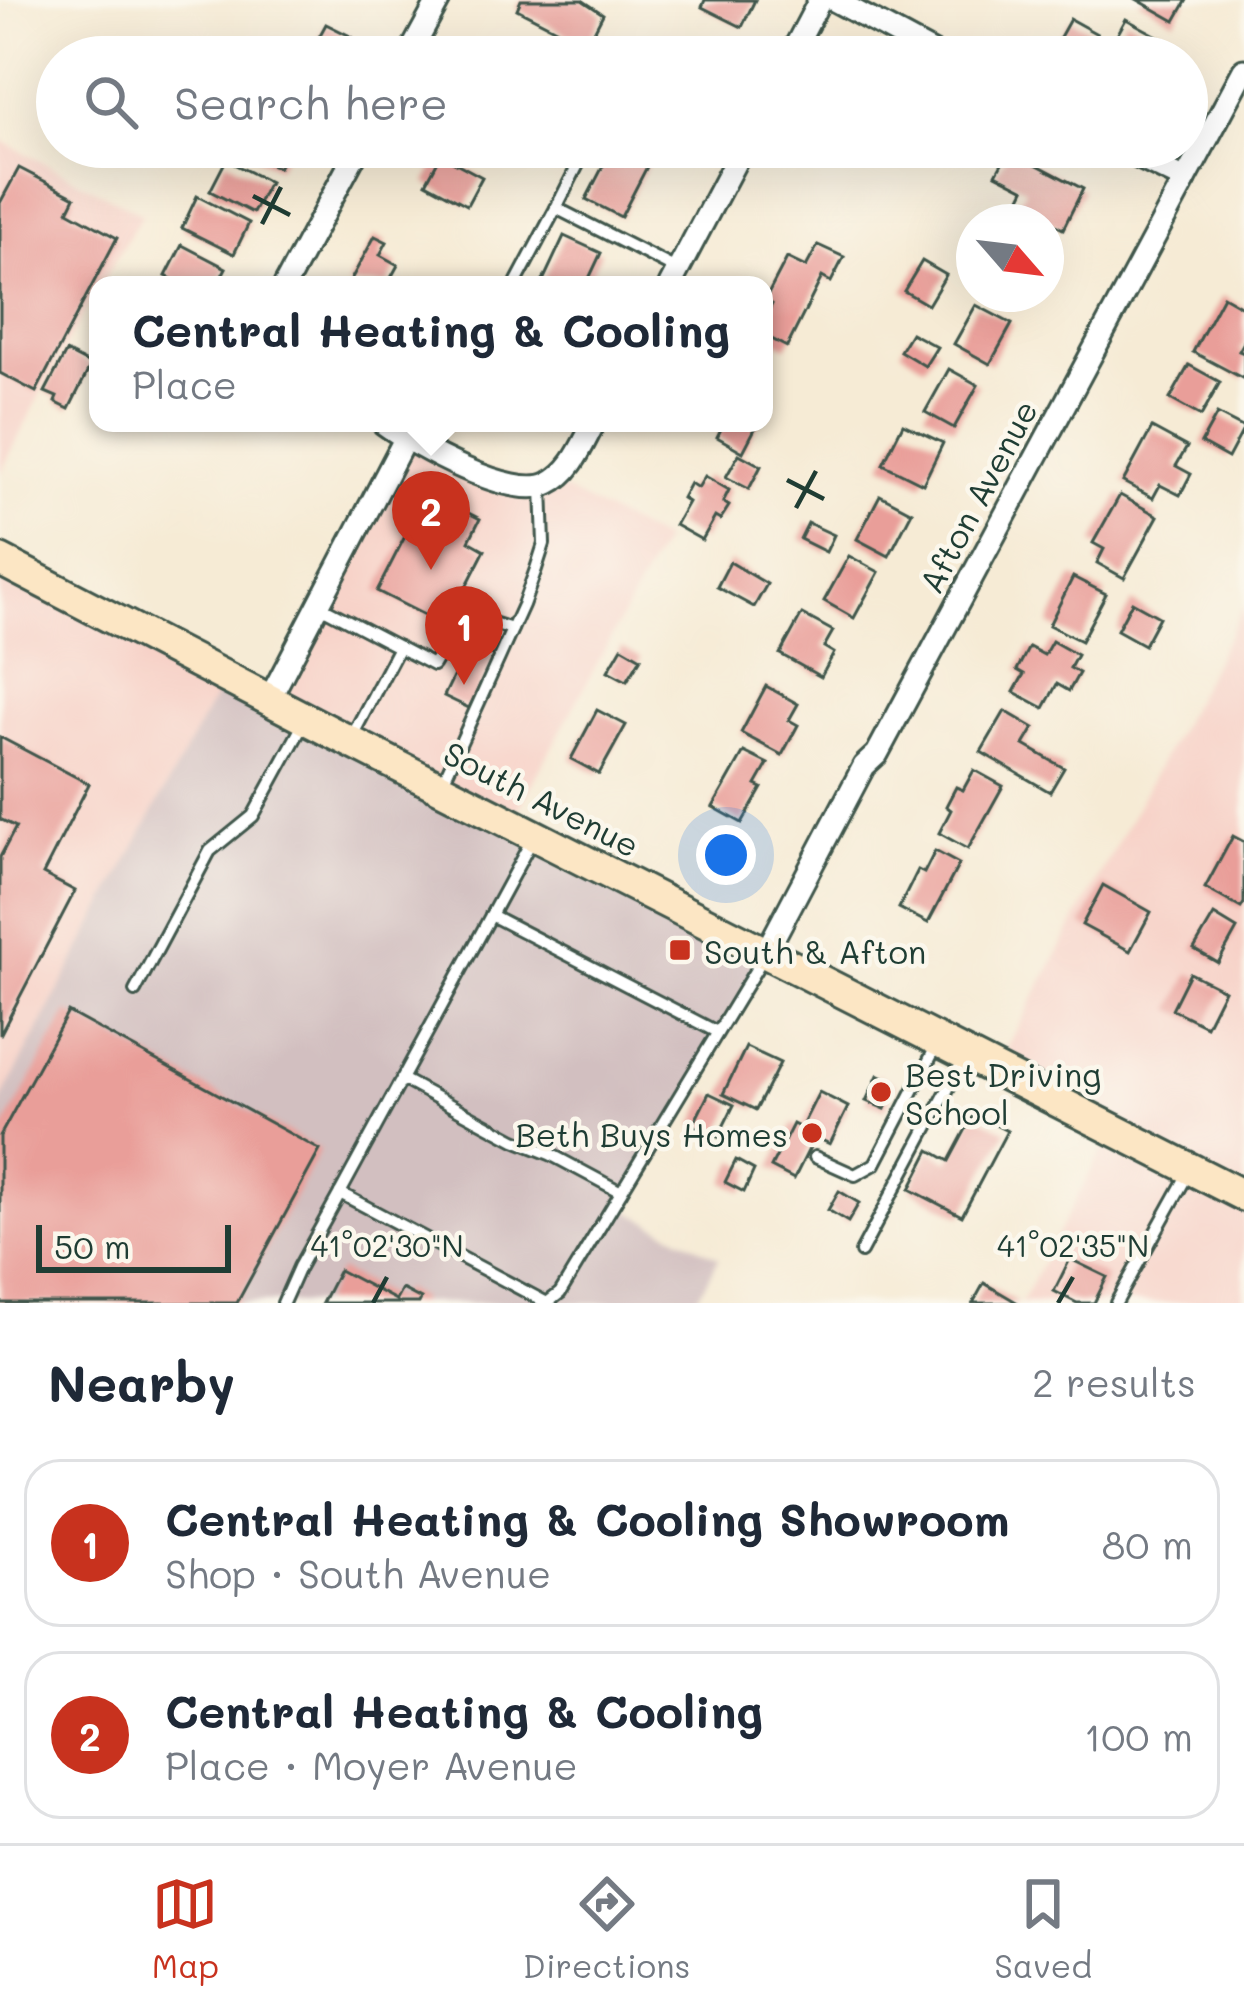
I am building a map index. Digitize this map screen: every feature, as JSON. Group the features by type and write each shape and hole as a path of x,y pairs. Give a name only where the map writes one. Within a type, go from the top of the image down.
{"main road":[{"name":"South Avenue","path":"0,560 1244,1196"}],"street":[{"path":"419,36 439,0"},
{"path":"801,36 820,0"},
{"path":"834,0 901,36"},
{"name":"Afton Avenue","path":"1208,137 1244,70"},
{"path":"290,276 348,168"},
{"path":"675,276 731,168"},
{"path":"1160,168 1185,180"},
{"name":"Afton Avenue","path":"766,952 1191,168"},
{"path":"395,432 500,483 542,486 571,465 589,432"},
{"path":"270,698 405,439"}],"lane":[{"path":"520,276 576,168"},
{"path":"556,208 672,276"},
{"path":"440,787 512,629 544,544 542,486"},
{"path":"318,605 433,665 463,614 512,629"},
{"path":"350,741 399,647"},
{"path":"135,991 210,851 253,816 306,718"},
{"path":"283,1303 535,835"},
{"path":"491,915 718,1033"},
{"path":"340,1193 547,1303 560,1293 766,952"},
{"path":"815,1157 855,1175 875,1164 904,1114 953,1047"},
{"path":"861,1252 953,1047"},
{"path":"402,1079 622,1192"},
{"path":"1116,1303 1191,1169"}],"shaded area":[{"path":"0,140 36,159 36,168 54,168 142,214 106,276 89,276 89,305 0,474"},
{"path":"405,439 453,463 551,483 663,541 511,823 270,698"},
{"path":"0,560 225,676 0,1102"},
{"path":"1244,606 1244,1303 1021,1303 1113,1130 996,1069"},
{"path":"225,676 766,952 629,1211 719,1258 694,1303 0,1303 0,1102"}],"building":[{"path":"521,0 582,0 603,14 592,36 570,36 517,9"},
{"path":"705,0 755,0 742,27 702,7"},
{"path":"1138,0 1187,0 1175,21"},
{"path":"1070,19 1097,34 1096,36 1061,36"},
{"path":"1126,19 1158,36 1117,36"},
{"path":"326,24 350,36 319,36"},
{"path":"19,168 75,197 68,211 117,238 97,276 89,276 89,291 36,392 0,373 0,203"},
{"path":"222,168 242,168 269,182 253,213 210,191"},
{"path":"434,168 465,168 482,177 467,205 426,183"},
{"path":"602,168 646,168 621,217 586,199"},
{"path":"999,168 1043,168 1083,189 1064,227 1064,204 1018,204 1025,189 996,174"},
{"path":"197,196 249,223 234,254 182,228"},
{"path":"375,236 387,242 380,255 398,265 392,276 353,276"},
{"path":"564,236 601,253 590,276 545,276"},
{"path":"182,245 226,268 222,276 166,276"},
{"path":"818,245 844,257 831,282 822,277 787,347 773,340 773,285 787,258 806,267"},
{"path":"922,261 946,275 928,305 904,291"},
{"path":"1223,296 1244,308 1244,342 1239,351 1244,353 1244,379 1193,352"},
{"path":"972,312 989,312 1012,324 990,364 954,344"},
{"path":"911,333 937,347 925,366 900,351"},
{"path":"66,352 89,364 69,409 45,392"},
{"path":"1189,365 1220,382 1201,416 1170,399"},
{"path":"949,369 978,385 954,428 925,412"},
{"path":"1217,414 1244,428 1228,458 1201,443"},
{"path":"903,424 943,443 923,484 883,464"},
{"path":"1152,428 1187,447 1176,466 1191,474 1180,495 1160,485 1153,498 1123,482"},
{"path":"720,432 753,432 743,452 717,437"},
{"path":"739,454 761,466 749,489 726,477"},
{"path":"705,476 729,490 723,502 729,506 720,520 715,517 702,540 675,525 688,502 682,498 690,483 698,488"},
{"path":"880,495 912,512 889,556 857,539"},
{"path":"1120,495 1158,516 1124,578 1097,563 1104,549 1093,543"},
{"path":"453,505 480,519 469,541 485,550 446,626 377,591 419,509 445,522"},
{"path":"808,523 834,535 826,552 800,539"},
{"path":"849,556 879,572 854,618 824,601"},
{"path":"730,562 767,584 754,607 717,587"},
{"path":"1073,577 1106,594 1081,641 1049,625"},
{"path":"1132,602 1159,617 1144,645 1117,630"},
{"path":"802,614 833,631 824,647 834,653 821,677 780,654"},
{"path":"1052,641 1077,655 1070,668 1079,673 1069,691 1057,684 1044,708 1014,692 1024,674 1017,670 1029,647 1044,655"},
{"path":"469,644 494,656 469,708 444,696"},
{"path":"622,647 641,658 627,681 608,671"},
{"path":"766,686 798,704 789,720 798,725 782,755 741,733"},
{"path":"597,710 626,725 599,774 571,759"},
{"path":"1005,711 1034,728 1024,745 1064,768 1050,792 981,752"},
{"path":"0,737 89,784 43,874 75,891 0,1035 0,857 16,827 0,819"},
{"path":"744,752 768,764 756,785 762,788 742,823 713,807"},
{"path":"974,770 1003,786 968,849 939,833 956,787 963,790"},
{"path":"1233,836 1244,842 1241,908 1205,888"},
{"path":"935,851 959,864 928,923 899,908 918,870 924,873"},
{"path":"1103,885 1151,912 1130,951 1082,925"},
{"path":"1214,915 1237,929 1218,963 1194,949"},
{"path":"1190,973 1224,990 1206,1026 1172,1009"},
{"path":"68,1012 320,1150 237,1303 0,1303 0,1136"},
{"path":"746,1047 780,1063 756,1110 723,1094"},
{"name":"Best Driving School","path":"878,1075 896,1084 885,1109 866,1101"},
{"name":"Beth Buys Homes","path":"819,1092 848,1107 830,1144 815,1137 794,1179 771,1167 793,1124 801,1128"},
{"path":"709,1093 734,1105 718,1137 693,1125"},
{"path":"974,1114 1007,1131 962,1216 910,1189 930,1150 949,1161"},
{"path":"736,1160 754,1170 744,1192 725,1182"},
{"path":"839,1191 859,1203 848,1222 828,1210"},
{"path":"1070,1259 1107,1277 1094,1303 1077,1303 1054,1291"},
{"path":"339,1270 396,1300 402,1289 421,1299 419,1303 322,1303"},
{"path":"984,1283 1018,1303 973,1303"}],"place":[{"name":"Central Heating & Cooling","path":"431,570"},
{"name":"Central Heating & Cooling Showroom","path":"464,685"},
{"name":"South & Afton","path":"680,950"},
{"name":"Best Driving School","path":"881,1092"},
{"name":"Beth Buys Homes","path":"812,1133"}]}
